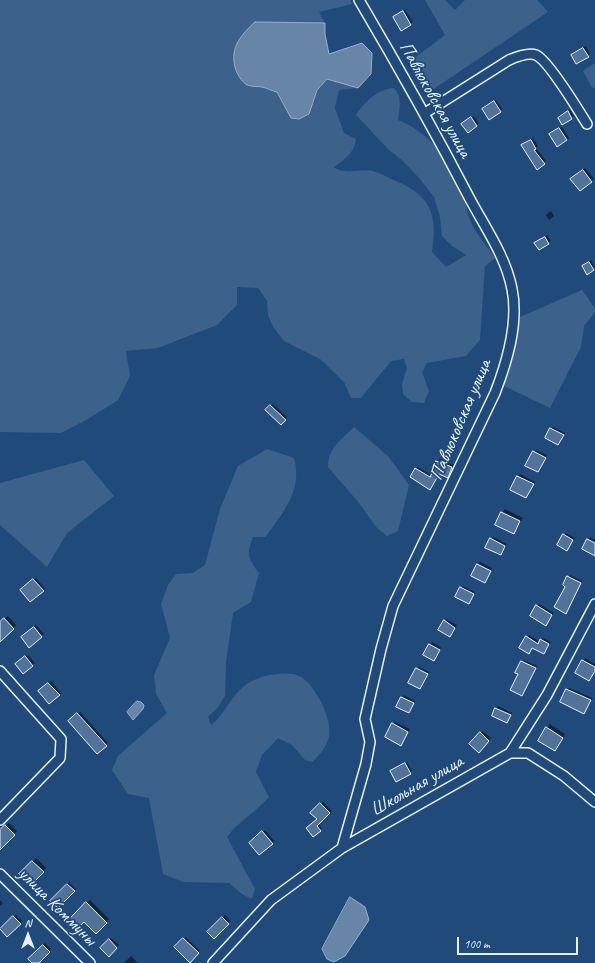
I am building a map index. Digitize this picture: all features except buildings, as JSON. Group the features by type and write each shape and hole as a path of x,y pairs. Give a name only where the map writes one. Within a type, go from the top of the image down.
{"street":[{"name":"Павлюковская улица","path":"342,848 366,764 370,742 365,719 381,649 393,606 495,393 507,357 513,324 512,290 504,264 425,113 360,0"},
{"path":"425,113 509,60 521,55 536,55 547,65 587,124"},
{"name":"Школьная улица","path":"213,963 271,900 342,848 510,753 547,695 595,604"},
{"path":"0,671 61,739 60,758 0,820"},
{"path":"510,753 528,753 564,776 595,802"},
{"name":"улица Коммуны","path":"0,874 90,963"}],"shaded area":[{"path":"0,0 350,0 352,4 319,12 325,23 277,22 249,86 263,87 277,92 291,118 309,114 317,90 327,79 358,88 339,90 335,108 344,133 356,139 351,152 345,159 334,167 343,171 373,171 408,187 417,193 429,208 432,217 434,239 432,252 446,267 466,255 452,246 442,236 440,217 434,197 403,161 389,150 356,115 363,105 382,91 394,88 397,91 400,107 398,120 409,125 429,140 446,159 463,193 472,225 495,258 485,266 480,340 466,356 427,363 422,372 429,391 424,403 412,402 403,394 402,384 407,368 404,359 391,361 361,398 351,398 344,382 320,359 284,341 273,327 268,315 267,301 258,288 237,287 237,305 217,325 158,348 126,351 130,376 118,400 88,419 61,433 0,432"},
{"path":"425,0 445,0 455,10 465,0 537,0 548,12 432,90 408,63 445,35"},
{"path":"255,22 325,23 325,34 329,54 362,43 372,53 371,74 358,88 327,79 317,90 309,114 299,119 291,118 277,92 262,87 247,85 238,75 236,70 234,60 235,47 245,32"},
{"path":"595,63 595,87 592,88 583,71"},
{"path":"582,290 595,309 595,312 584,326 581,347 550,408 504,386 520,317"},
{"path":"354,427 388,456 409,485 398,531 387,536 377,528 359,503 328,467 330,455 333,449"},
{"path":"267,449 294,458 296,480 294,491 284,510 265,537 253,537 249,548 249,556 252,564 259,573 251,602 233,613 226,662 225,696 218,707 208,717 211,725 217,720 239,690 252,681 267,676 289,673 301,677 308,683 320,700 328,720 329,737 320,754 312,762 305,760 292,745 278,738 262,755 256,772 269,797 227,837 255,889 252,899 242,894 229,883 183,882 163,874 149,798 128,794 112,770 118,756 167,713 156,694 154,675 170,638 161,604 168,585 176,574 193,573 205,565 220,509 238,466"},
{"path":"84,460 114,496 67,533 47,567 0,525 0,483"},
{"path":"137,701 144,705 143,709 133,720 127,712"},
{"path":"350,897 365,907 369,920 345,956 334,962 327,959 322,949"}]}
